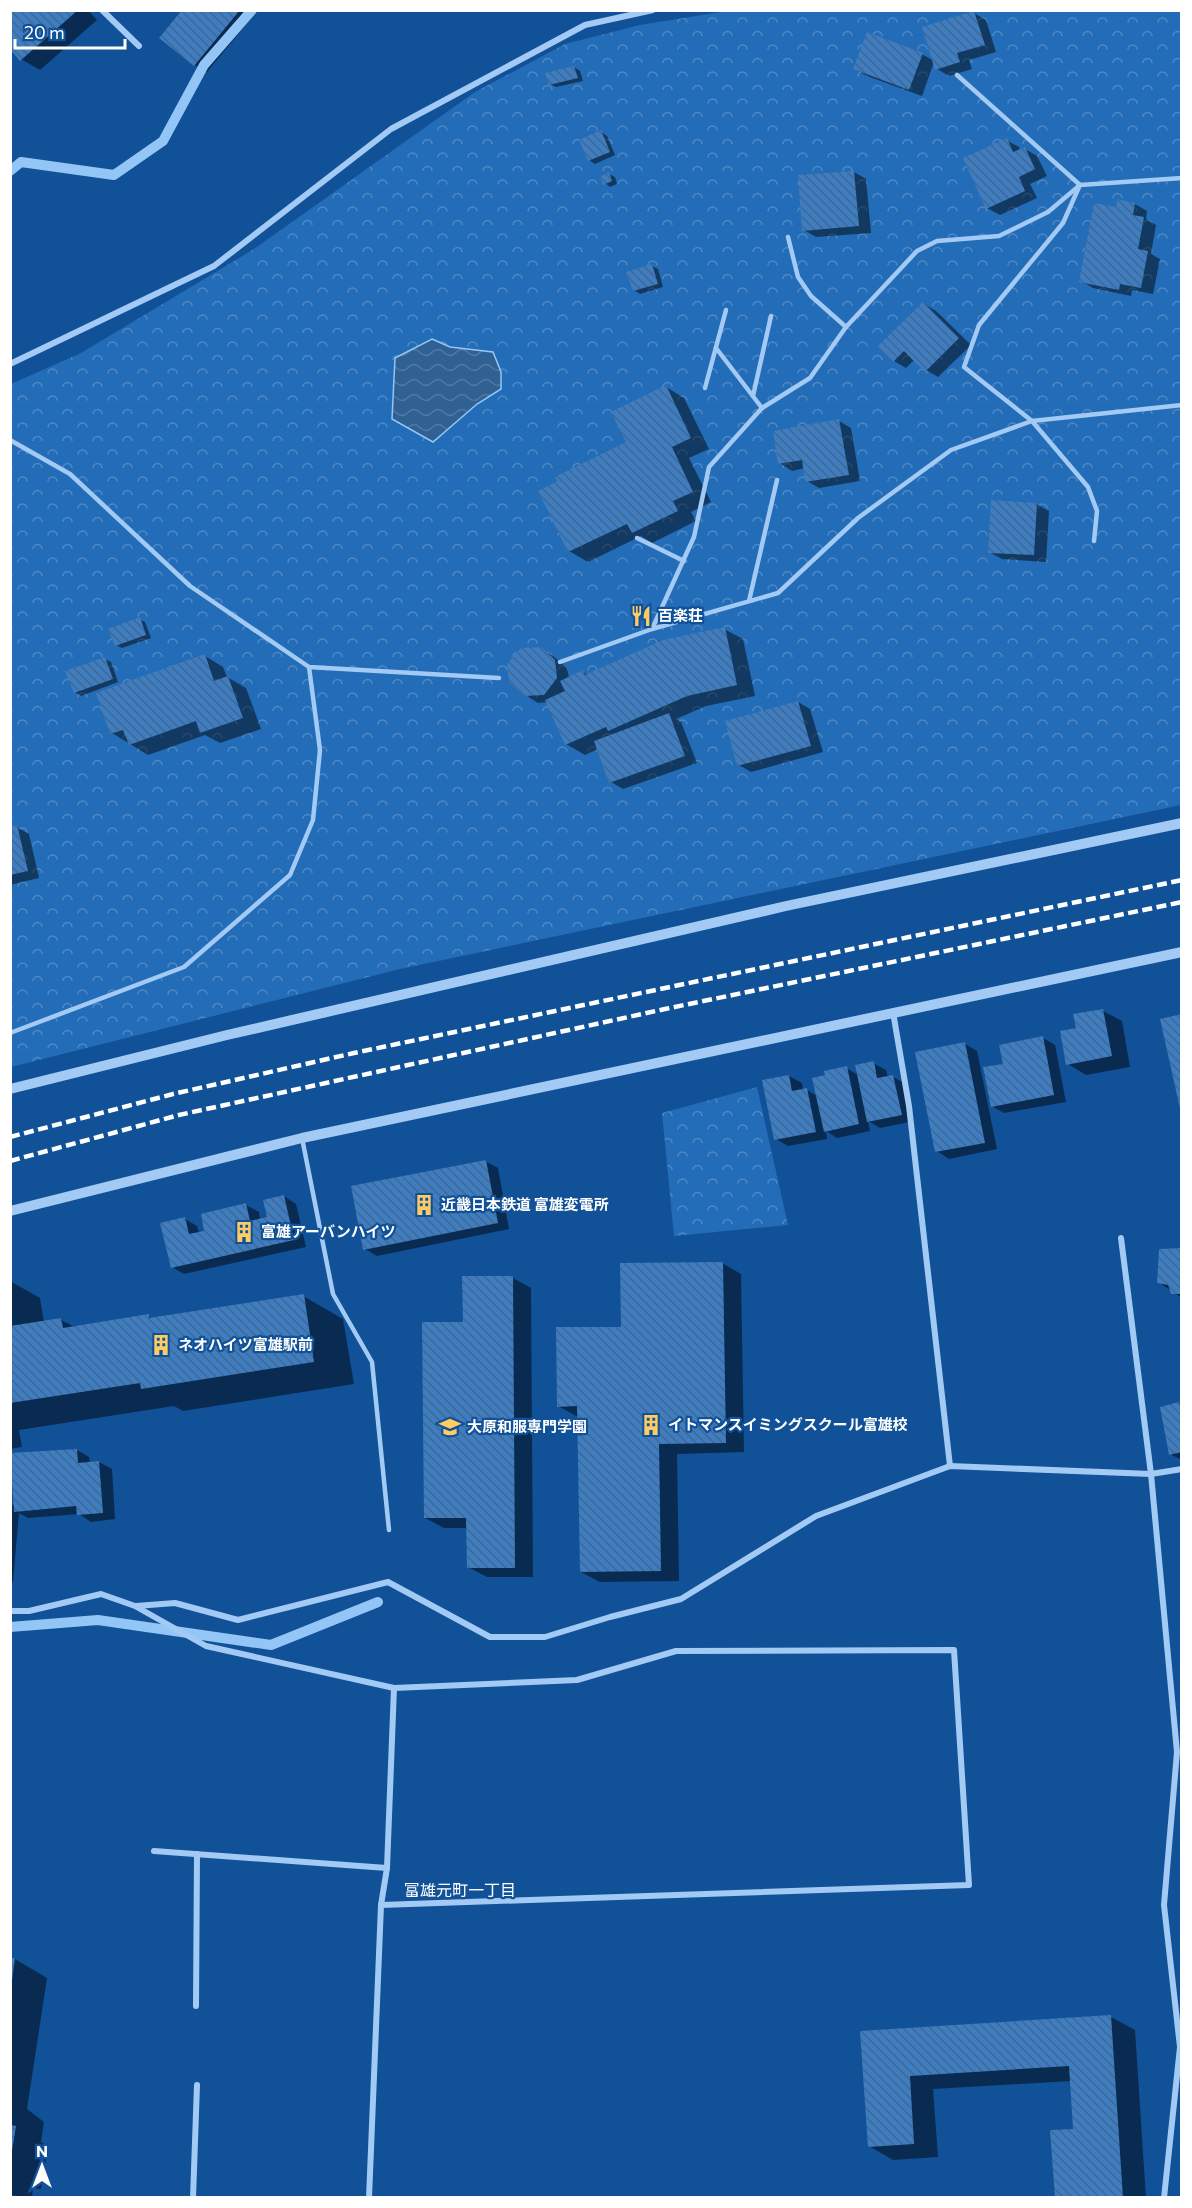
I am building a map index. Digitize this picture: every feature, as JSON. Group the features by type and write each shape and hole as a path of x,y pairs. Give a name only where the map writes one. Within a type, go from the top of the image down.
{"street":[{"path":"102,10 139,46"},
{"path":"10,364 214,266 391,129 585,25 652,10"},
{"path":"10,1089 227,1035 763,912 1182,823"},
{"path":"10,1210 302,1138 1182,952"},
{"path":"893,1012 909,1106 950,1466"},
{"path":"1121,1238 1152,1474 1178,1731 1164,1905 1180,2047 1164,2198"},
{"path":"135,1606 175,1603 238,1620 388,1582 490,1637 545,1637 681,1599 816,1516 950,1466 1152,1474 1182,1469"},
{"path":"10,1611 29,1611 101,1594 135,1606 206,1646 394,1688 577,1680 676,1651 954,1650 969,1884 381,1905"},
{"path":"369,2198 381,1905 387,1868 394,1688"},
{"path":"154,1851 387,1868"},
{"path":"196,2006 197,1854"},
{"path":"193,2198 197,2085"}],"lane":[{"path":"957,75 1080,184"},
{"path":"652,629 694,537 709,467 762,408 810,378 846,327 917,251 937,241 999,236 1048,212 1080,184 1182,178"},
{"path":"1080,184 1063,223 980,325 964,367 1032,421 1088,488 1097,511 1094,541"},
{"path":"788,237 798,277 811,296 846,327"},
{"path":"705,388 726,310"},
{"path":"753,396 771,316"},
{"path":"716,348 762,408"},
{"path":"560,662 652,629 778,592 858,518 951,450 1032,421 1182,405"},
{"path":"10,440 70,474 190,586 309,667 499,678"},
{"path":"749,601 777,480"},
{"path":"637,538 684,561"},
{"path":"10,1033 184,966 291,875 313,820 320,750 309,667"},
{"path":"302,1138 333,1294 372,1362 389,1530"}],"green space":[{"path":"727,11 1181,11 1181,805 400,969 11,1067 11,384 81,353 254,249 475,92 565,44 640,25"},
{"path":"757,1087 788,1225 674,1236 662,1113"}],"water":[{"path":"432,339 450,347 493,352 501,372 501,389 477,404 433,442 392,419 395,358"}],"building":[{"path":"10,10 78,10 20,61 10,49"},
{"path":"182,10 240,10 194,66 159,38"},
{"path":"974,11 985,45 957,53 960,62 935,70 922,27"},
{"path":"867,32 923,53 909,90 853,69"},
{"path":"574,66 578,78 549,85 545,73"},
{"path":"601,130 610,152 588,161 579,140"},
{"path":"1007,138 1013,152 1025,147 1035,169 1019,177 1025,191 986,209 963,158"},
{"path":"854,171 859,226 802,231 798,175"},
{"path":"609,172 612,181 603,185 600,177"},
{"path":"1117,199 1135,203 1133,215 1144,217 1138,249 1148,251 1141,288 1120,284 1119,290 1079,282 1094,203 1116,207"},
{"path":"652,264 658,284 633,291 626,272"},
{"path":"923,302 959,338 925,372 904,351 893,362 877,347"},
{"path":"666,385 691,438 672,447 693,492 673,501 678,511 632,533 627,524 568,552 538,491 558,481 555,477 626,442 611,412"},
{"path":"839,419 849,475 805,482 802,460 778,464 773,431"},
{"path":"991,500 1037,503 1034,555 988,553"},
{"path":"140,617 146,635 115,646 108,629"},
{"path":"725,627 737,685 687,696 608,731 606,727 565,745 545,700 565,691 560,681 583,670 585,675 663,640"},
{"path":"541,647 555,660 557,678 544,695 524,696 509,682 507,664 521,648"},
{"path":"205,654 214,681 228,676 243,718 200,733 196,721 129,745 123,730 110,734 96,693"},
{"path":"105,657 113,679 74,693 65,671"},
{"path":"798,701 811,746 737,766 725,721"},
{"path":"669,713 685,756 609,783 594,741"},
{"path":"17,825 28,871 10,875 10,826"},
{"path":"1103,1009 1112,1056 1066,1065 1060,1031 1076,1028 1073,1014"},
{"path":"1182,1014 1182,1113 1181,1113 1160,1019"},
{"path":"1043,1036 1054,1095 991,1107 983,1067 1003,1064 999,1045"},
{"path":"965,1042 985,1143 935,1152 915,1052"},
{"path":"874,1061 877,1078 893,1075 902,1115 867,1122 855,1065"},
{"path":"847,1066 859,1124 824,1132 812,1078 825,1075 824,1071"},
{"path":"789,1075 792,1091 807,1088 816,1132 774,1140 762,1080"},
{"name":"近畿日本鉄道 富雄変電所","path":"486,1160 498,1223 363,1250 351,1186"},
{"name":"富雄アーバンハイツ","path":"284,1195 294,1240 171,1268 160,1223 185,1217 189,1234 204,1231 201,1214 246,1203 250,1221 267,1217 263,1200"},
{"path":"1182,1248 1182,1294 1171,1294 1168,1285 1157,1283 1159,1249"},
{"name":"イトマンスイミングスクール富雄校","path":"723,1262 726,1443 659,1444 661,1571 580,1572 577,1406 557,1407 556,1327 621,1327 620,1263"},
{"path":"462,1276 513,1276 515,1568 467,1568 466,1518 424,1518 422,1322 463,1322"},
{"name":"ネオハイツ富雄駅前","path":"304,1294 314,1362 141,1389 140,1383 10,1403 10,1326 61,1318 63,1328 149,1314 149,1318"},
{"path":"1179,1402 1182,1414 1182,1452 1169,1455 1160,1407"},
{"path":"77,1449 78,1463 99,1461 103,1513 77,1515 76,1506 14,1512 10,1453"},
{"path":"10,1957 15,1958 12,1980 10,1980"},
{"path":"1111,2015 1123,2198 1055,2198 1050,2130 1073,2129 1069,2066 910,2076 914,2144 868,2147 860,2031"},
{"path":"10,2125 16,2126 12,2151 10,2151"}],"waterway":[{"path":"10,171 21,162 114,175 163,141 204,65 252,10"},
{"path":"10,1627 98,1620 271,1645 378,1602"}],"railway":[{"path":"10,1137 173,1094 354,1053 1182,880"},
{"path":"10,1161 179,1115 665,1009 1182,902"}],"place":[{"name":"百楽荘","path":"641,616"},
{"name":"近畿日本鉄道 富雄変電所","path":"424,1205"},
{"name":"富雄アーバンハイツ","path":"244,1232"},
{"name":"ネオハイツ富雄駅前","path":"161,1345"},
{"name":"イトマンスイミングスクール富雄校","path":"651,1425"},
{"name":"大原和服専門学園","path":"450,1427"}],"district":[{"name":"富雄元町一丁目","path":"460,1890"}]}
